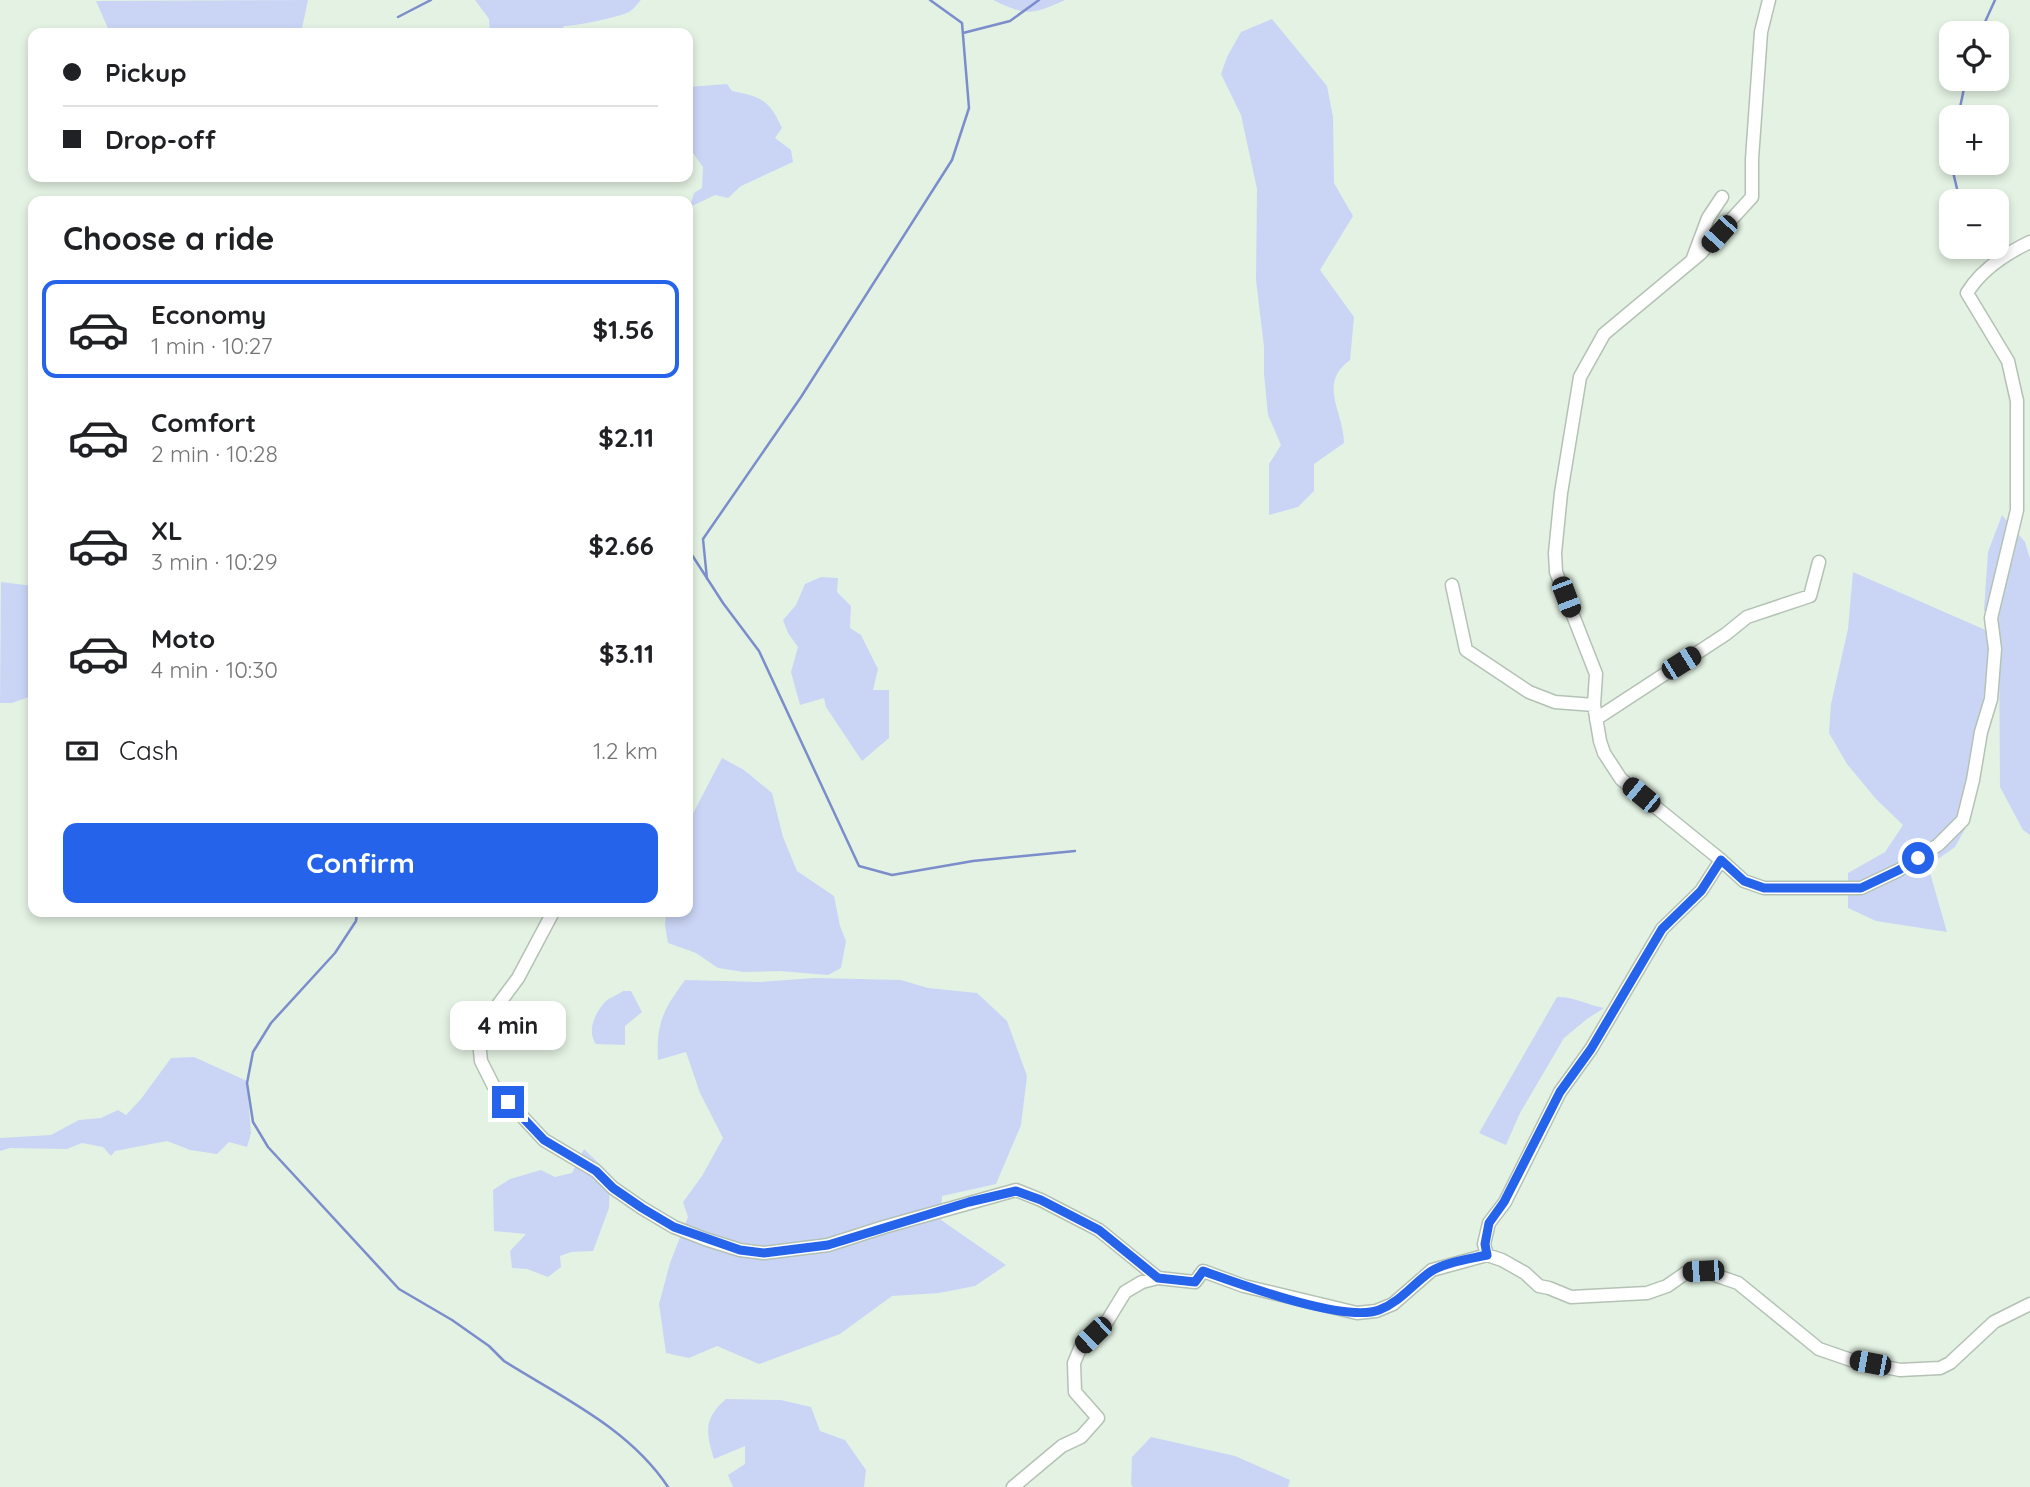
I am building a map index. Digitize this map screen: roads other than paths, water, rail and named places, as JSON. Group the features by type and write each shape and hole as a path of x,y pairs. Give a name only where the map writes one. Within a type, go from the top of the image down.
{"street":[{"path":"1769,0 1761,32 1752,197 1692,261 1604,334 1580,377 1559,505 1555,553 1556,572 1596,674 1594,705 1604,753 1621,779 1744,881 1764,888 1861,888 1899,870 1938,845 1963,820 1973,780 1980,732 1991,699 1995,649 1992,618 2017,510 2017,401 2008,361 1967,293 1976,279 2013,250 2030,242"},
{"path":"1692,261 1708,218 1722,197"},
{"path":"1596,719 1726,634 1747,617 1810,596 1819,562"},
{"path":"1452,585 1466,650 1529,692 1555,702 1594,705"},
{"path":"1487,1255 1485,1244 1489,1223 1504,1202 1560,1092 1591,1049 1662,929 1701,891 1721,860"},
{"path":"550,917 518,978 486,1021 479,1041 481,1061 493,1085 544,1140 596,1171 613,1188 642,1208 674,1227 705,1240 740,1250 764,1253 828,1245 969,1202 1016,1191 1041,1200 1099,1230 1158,1278"},
{"path":"1013,1487 1062,1446 1082,1437 1098,1418 1075,1392 1074,1363 1081,1346 1106,1323 1125,1292 1142,1282 1158,1278 1195,1282 1203,1271 1244,1286 1322,1307 1357,1313 1376,1311 1393,1304 1432,1270 1487,1255 1502,1259 1525,1273 1539,1286 1570,1297 1647,1293 1667,1286 1687,1272 1703,1271 1738,1283 1819,1349 1851,1360 1900,1370 1940,1368 1950,1363 1994,1322 2030,1304"}],"waterway":[{"path":"398,17 431,0"},
{"path":"707,579 703,539 801,397 952,160 969,108 962,23 930,0"},
{"path":"963,33 1010,21 1039,0"},
{"path":"1985,21 1995,0"},
{"path":"1961,105 1963,91"},
{"path":"1954,175 1957,189"},
{"path":"693,557 759,651 859,866 892,875 973,861 1075,851"},
{"path":"356,917 335,953 271,1023 253,1052 247,1083 253,1122 268,1147 399,1289 452,1320 489,1346 504,1361 593,1415 634,1447 668,1487"}]}
